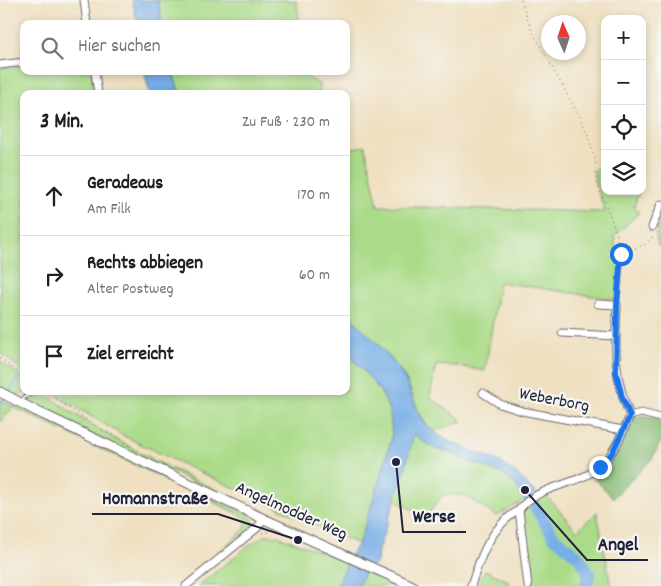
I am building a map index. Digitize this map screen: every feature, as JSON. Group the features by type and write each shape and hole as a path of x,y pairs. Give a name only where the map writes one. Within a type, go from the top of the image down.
{"street":[{"path":"84,0 86,20"},
{"path":"0,65 20,62"},
{"path":"96,75 97,90"},
{"path":"652,227 661,204"},
{"path":"471,586 485,549 498,525 526,502 540,494 600,467 612,453 624,430 630,416 622,397 616,372 617,305 598,304"},
{"path":"562,334 616,336"},
{"name":"Angelmodder Weg","path":"0,392 264,519 413,586"},
{"name":"Weberborg","path":"483,393 500,404 522,411 624,430"},
{"path":"630,416 641,413 661,418"},
{"path":"518,510 528,586"},
{"path":"186,586 257,528 264,519"}],"lane":[{"path":"16,401 27,395"}],"path":[{"path":"521,0 531,29 578,114 588,136 595,160 596,181 616,231 621,254 617,305"},
{"path":"621,254 644,245 652,238 652,227"},
{"path":"0,358 20,373"},
{"path":"50,395 91,423 134,448"}],"green space":[{"path":"158,0 296,0 299,16 296,20 161,20"},
{"path":"20,66 20,75 92,75 94,90 20,90 20,368 0,353 0,68"},
{"path":"173,75 302,75 319,84 320,90 179,90"},
{"path":"365,146 378,206 605,212 595,182 594,170 601,165 601,195 638,195 634,206 639,213 614,236 617,257 624,257 619,300 499,282 485,371 458,366 436,365 430,397 463,421 434,431 424,421 402,373 350,316 350,148"},
{"path":"661,213 661,245 658,246 656,234"},
{"path":"350,357 372,380 386,401 392,425 390,448 368,520 358,544 122,435 56,395 350,395"},
{"path":"0,361 20,376 20,395 17,396 0,387"},
{"path":"33,395 48,395 99,429 158,462 282,520 263,515 32,406 29,397"},
{"path":"0,398 13,407 0,422"},
{"path":"15,404 249,515 253,520 253,526 205,568 203,566 245,529 247,518 13,407"},
{"path":"630,416 661,418 661,441 652,459 613,498 589,473 599,467"},
{"path":"413,434 444,451 502,474 515,484 526,499 497,516 463,495 443,495 426,517 395,500"},
{"path":"543,492 577,531 597,512 611,586 586,586 590,574 578,556 554,537 538,501 540,494"},
{"path":"529,505 550,539 579,564 583,577 580,585 532,586 523,512"},
{"path":"266,535 278,536 348,562 337,586 198,586 251,544"},
{"path":"485,570 509,581 507,586 477,586"},
{"path":"365,571 399,586 358,586"}],"water":[{"path":"132,0 158,0 161,20 137,20"},
{"path":"145,75 173,75 179,90 149,90"},
{"path":"350,316 395,363 404,378 420,416 430,428 451,442 504,465 536,493 526,499 515,484 502,474 441,449 438,450 414,434 404,473 378,550 377,562 365,571 358,586 337,586 353,551 359,543 392,437 390,412 381,392 350,357"}],"waterway":[{"path":"9,392 20,374"},
{"path":"0,404 5,398"},
{"path":"523,488 554,537 578,556 590,574 586,586"}],"place":[{"name":"Werse","path":"396,462"},
{"name":"Angel","path":"525,490"},
{"name":"Homannstraße","path":"298,540"}],"route":[{"path":"600,467 612,453 630,416 622,397 616,372 617,305 621,254"}]}
